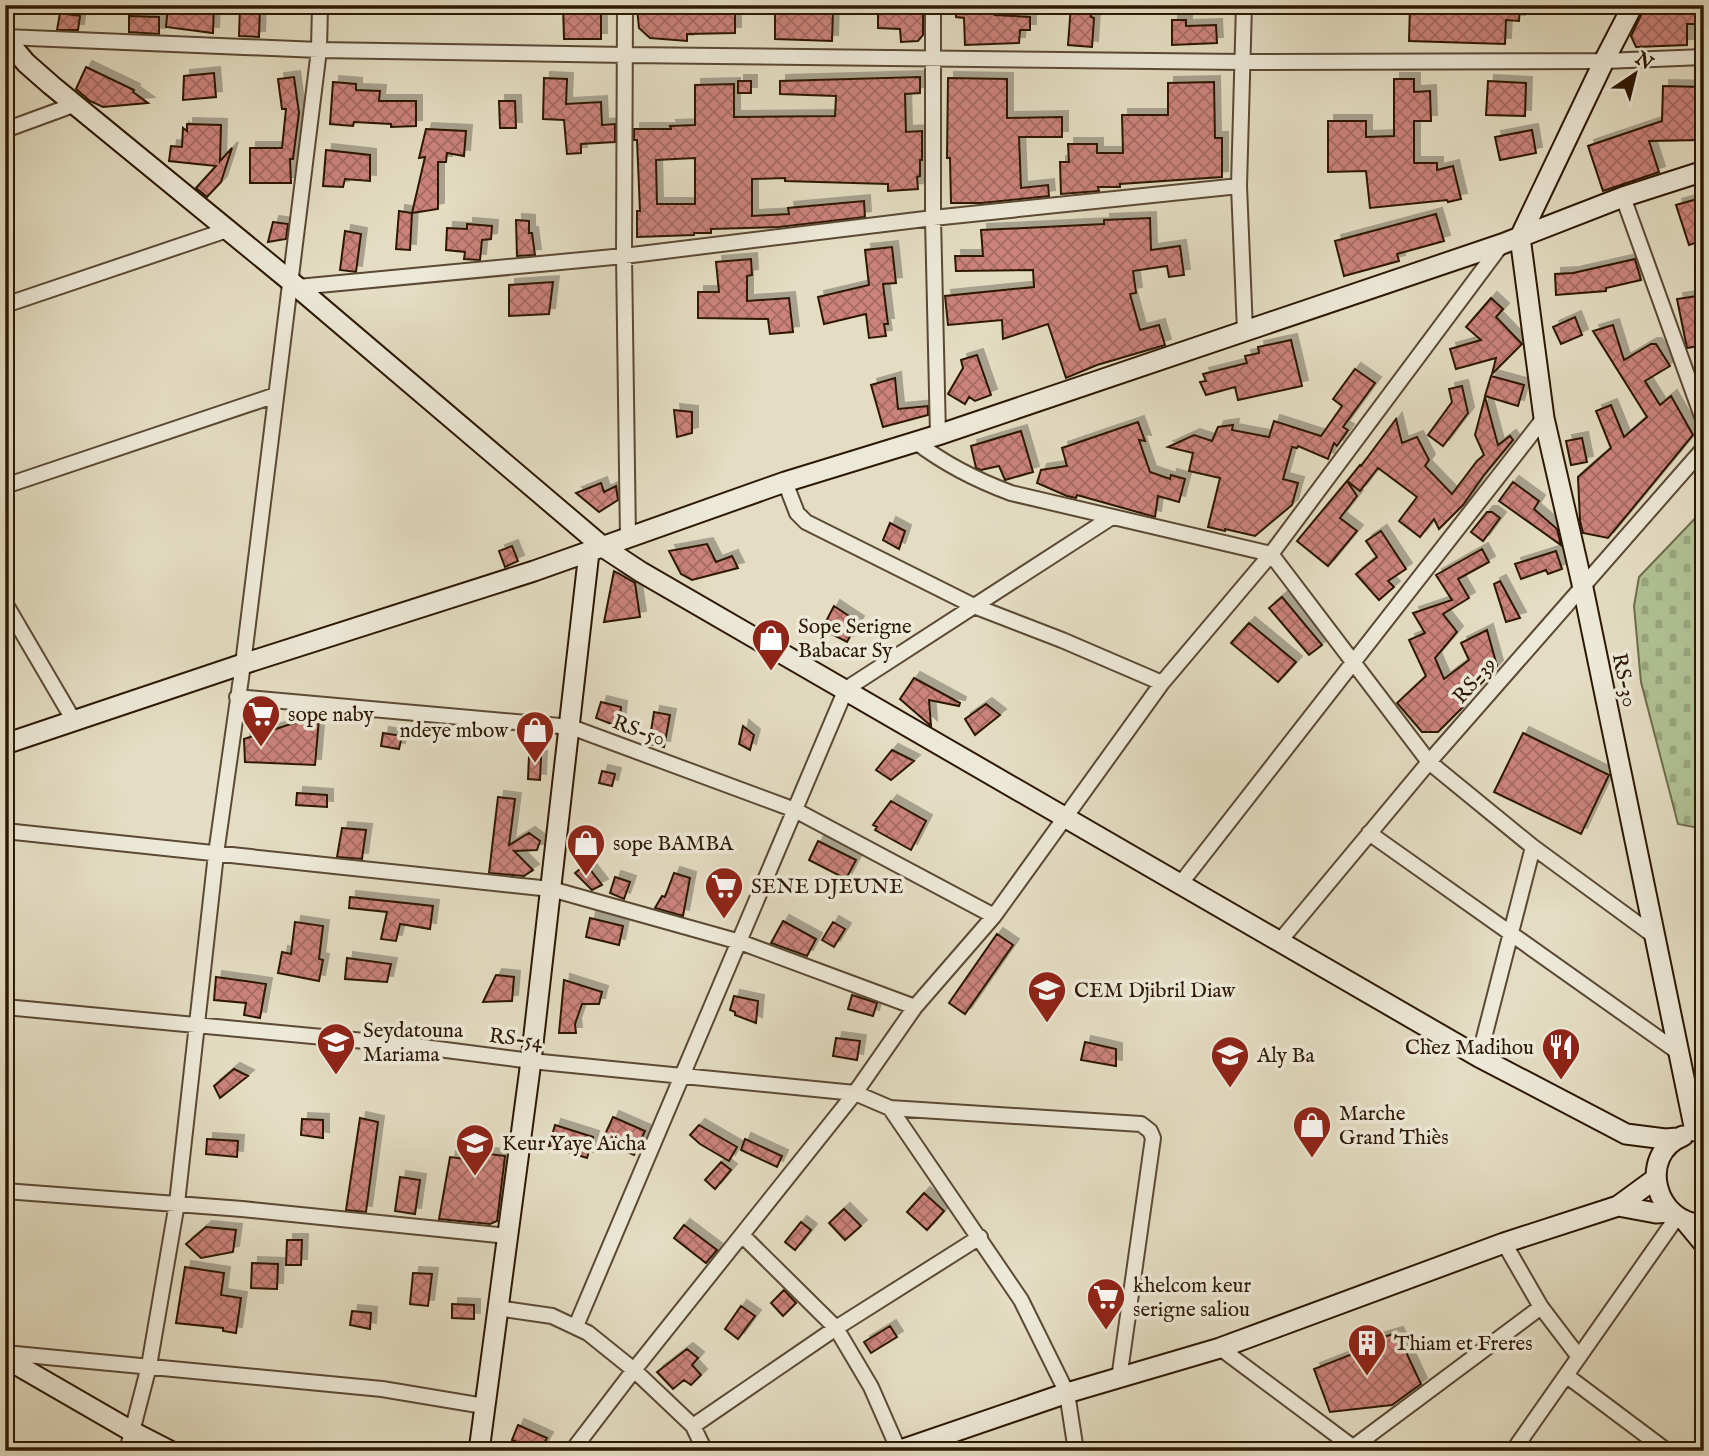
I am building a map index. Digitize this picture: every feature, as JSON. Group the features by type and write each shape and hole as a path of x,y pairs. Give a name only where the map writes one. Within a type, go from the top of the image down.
{"street":[{"path":"130,1441 149,1367 177,1203 216,853 293,284 319,50 320,5"},
{"path":"625,5 624,256 628,539"},
{"path":"933,5 933,218 938,435"},
{"path":"1244,5 1239,186 1245,331"},
{"path":"572,1451 855,1093 915,1007 994,916 1162,683 1271,554 1511,240 1633,5"},
{"path":"5,38 319,50 1243,62 1604,61 1704,57"},
{"path":"5,38 26,63 293,284 596,549 846,689 1479,1057 1626,1135 1665,1139 1692,1133"},
{"path":"5,130 76,104"},
{"path":"5,744 628,539 785,482 938,435 1511,240 1623,197 1704,171"},
{"path":"293,284 624,256 933,218 1239,186"},
{"path":"1623,197 1704,422"},
{"path":"5,306 228,230"},
{"name":"RS-30","path":"1511,240 1544,418 1583,588 1678,1052 1692,1133"},
{"path":"5,486 276,396"},
{"path":"1181,883 1544,418"},
{"path":"916,442 943,463 976,480 1011,493 1271,554 1429,762 1533,847 1653,935"},
{"name":"RS-39","path":"1279,942 1429,762 1701,455"},
{"path":"785,482 797,513 806,522 974,606 1162,683"},
{"path":"576,1326 846,689 1112,517"},
{"path":"479,1451 596,549"},
{"path":"5,603 74,720"},
{"name":"RS-50","path":"237,697 571,727 795,810 994,916"},
{"path":"5,831 551,889 740,942 915,1007"},
{"path":"1369,833 1678,1052"},
{"path":"1479,1057 1533,847"},
{"name":"RS-54","path":"5,1007 407,1045 531,1061 855,1093 890,1108"},
{"path":"890,1108 1021,1300 1067,1393 1076,1451"},
{"path":"890,1108 1141,1124 1150,1131 1153,1138 1119,1379"},
{"path":"742,1235 836,1328 871,1387 898,1451 1067,1393 1220,1348 1504,1243 1618,1206 1643,1190 1656,1173 1668,1145 1692,1133"},
{"path":"1626,1135 1656,1173 1663,1203 1684,1219 1704,1244"},
{"path":"5,1191 177,1203 508,1236"},
{"path":"1618,1206 1684,1219"},
{"path":"1513,1451 1579,1357 1684,1219"},
{"path":"693,1426 836,1328 980,1237"},
{"path":"1504,1243 1541,1307 1579,1357"},
{"path":"1220,1348 1353,1450 1541,1307"},
{"path":"497,1308 552,1316 588,1333 634,1370 693,1426 705,1451"},
{"path":"5,1355 382,1389 484,1406"},
{"path":"5,1355 130,1441 170,1451"},
{"path":"1567,1376 1666,1450"}],"green space":[{"path":"1704,509 1704,829 1678,824 1641,682 1634,606 1639,577"}],"building":[{"path":"168,5 214,5 213,33 166,27"},
{"path":"240,5 260,6 259,37 239,36"},
{"path":"563,5 601,5 601,39 564,39"},
{"path":"690,5 735,5 735,33 687,34 687,41 650,38 639,28 637,8 691,7"},
{"path":"788,5 805,5 805,12 833,12 832,41 775,39 775,12 788,13"},
{"path":"878,5 923,5 923,35 918,41 901,42 900,29 878,28"},
{"path":"956,5 995,5 995,15 1030,17 1030,30 1020,30 1019,43 965,45 964,18 956,17"},
{"path":"1071,5 1090,5 1091,17 1094,18 1092,47 1068,45"},
{"path":"1410,5 1520,5 1519,21 1506,20 1505,44 1409,41"},
{"path":"1679,5 1704,5 1704,24 1687,24 1687,45 1636,47 1631,36 1645,7 1679,9"},
{"path":"60,13 80,16 78,30 57,30"},
{"path":"129,16 159,17 159,34 129,32"},
{"path":"1172,20 1186,20 1186,26 1216,25 1217,43 1172,45"},
{"path":"86,67 134,90 133,92 148,103 103,107 90,101 76,89"},
{"path":"214,73 216,97 183,100 184,76"},
{"path":"294,77 299,113 293,159 290,159 291,183 250,183 250,148 282,148 286,109 282,109 278,79"},
{"path":"920,77 920,93 905,94 906,132 922,131 918,189 888,191 888,184 785,181 785,178 752,179 752,216 789,214 788,208 864,201 865,217 779,227 711,229 711,233 694,235 637,237 637,211 640,211 637,140 634,140 634,129 671,129 670,126 695,125 695,85 734,84 734,117 835,116 836,96 780,94 780,81","holes":["695,158 695,204 657,204 656,160"]},
{"path":"544,78 567,79 566,104 601,102 602,125 615,124 615,142 581,144 581,153 567,154 564,120 543,119"},
{"path":"948,78 1007,79 1007,118 1062,117 1062,137 1019,137 1021,188 1048,185 1049,196 982,203 951,203 950,158 947,158"},
{"path":"1394,79 1414,79 1414,92 1430,91 1431,121 1414,121 1414,163 1437,163 1437,170 1453,166 1461,199 1370,208 1366,171 1328,172 1328,121 1366,121 1366,137 1394,136"},
{"path":"738,81 751,81 751,93 738,93"},
{"path":"1488,81 1526,83 1525,116 1486,115"},
{"path":"333,82 356,84 356,90 380,91 379,101 416,101 416,126 391,127 391,124 354,122 353,126 330,124"},
{"path":"1214,82 1215,138 1222,138 1222,177 1120,184 1120,187 1098,187 1099,191 1061,194 1060,162 1069,162 1068,144 1097,144 1097,153 1123,153 1122,115 1168,115 1168,83"},
{"path":"1663,86 1704,87 1704,117 1700,116 1700,140 1649,141 1659,172 1603,191 1588,146 1662,121"},
{"path":"499,101 515,101 516,128 500,128"},
{"path":"187,124 221,125 220,161 232,148 221,182 207,197 196,188 216,166 169,161 171,146 182,147 183,128 187,131"},
{"path":"426,129 466,131 464,156 447,153 446,162 438,162 438,209 412,213 425,157 419,158"},
{"path":"1532,130 1536,153 1500,160 1495,137"},
{"path":"326,150 370,155 370,181 345,179 343,187 323,186"},
{"path":"1704,197 1704,240 1689,245 1676,205"},
{"path":"399,211 412,213 410,250 396,249"},
{"path":"1436,214 1444,241 1397,254 1399,261 1344,276 1335,241"},
{"path":"1150,218 1151,250 1180,246 1184,275 1169,277 1167,266 1133,271 1136,293 1130,294 1140,330 1159,325 1165,345 1097,365 1066,378 1048,324 1003,339 1002,320 948,325 945,296 1034,287 1033,270 956,271 955,256 983,256 981,230 1104,224 1104,220"},
{"path":"516,220 529,221 535,255 517,256"},
{"path":"273,222 288,224 286,239 268,242"},
{"path":"467,224 492,226 491,239 482,240 480,260 464,259 465,252 446,250 447,228 467,229"},
{"path":"345,231 361,234 356,272 340,270"},
{"path":"892,247 896,283 883,284 888,324 884,324 886,336 869,338 866,314 824,324 818,297 869,285 865,250"},
{"path":"751,259 752,275 747,276 747,301 789,298 793,332 770,334 768,319 698,318 698,292 719,292 716,262"},
{"path":"1635,259 1641,280 1606,288 1606,291 1556,295 1555,274 1573,273"},
{"path":"553,282 549,314 509,316 509,285"},
{"path":"1704,295 1704,345 1687,348 1677,299"},
{"path":"1491,298 1503,309 1496,317 1522,344 1492,374 1496,358 1456,369 1450,349 1481,340 1466,327"},
{"path":"1575,317 1582,335 1561,344 1553,327"},
{"path":"1613,325 1624,360 1651,344 1656,344 1670,366 1645,381 1660,405 1671,396 1693,435 1608,538 1583,533 1580,521 1578,477 1611,448 1596,411 1611,405 1624,437 1647,417 1593,331"},
{"path":"1291,340 1302,386 1238,400 1235,387 1206,395 1200,382 1206,381 1203,374 1247,363 1245,356 1259,353 1258,347"},
{"path":"977,355 991,395 975,401 969,397 965,404 948,394 963,368 961,360"},
{"path":"1355,369 1375,383 1343,427 1348,430 1337,446 1334,443 1328,459 1298,446 1292,447 1283,479 1298,483 1292,505 1255,536 1208,527 1220,478 1189,471 1193,453 1168,447 1194,435 1212,441 1218,427 1233,425 1232,430 1269,437 1274,421 1321,436 1342,406 1333,399"},
{"path":"1491,376 1524,385 1518,406 1485,396"},
{"path":"895,378 898,409 928,406 928,415 883,427 871,385"},
{"path":"1462,386 1468,413 1443,446 1428,435 1452,402 1449,389"},
{"path":"1485,397 1498,445 1510,436 1513,440 1463,505 1439,529 1434,519 1420,537 1399,521 1417,497 1378,468 1360,491 1347,481 1396,419 1402,443 1417,437 1429,460 1425,466 1452,494 1484,455 1475,435"},
{"path":"674,410 692,412 692,433 677,437"},
{"path":"1138,422 1145,441 1139,440 1150,472 1170,479 1171,475 1185,479 1179,502 1158,496 1155,517 1077,495 1076,498 1067,496 1037,483 1041,470 1067,466 1062,448"},
{"path":"1021,431 1033,472 1005,480 999,466 981,470 976,468 971,446"},
{"path":"1582,438 1587,462 1571,465 1566,441"},
{"path":"1347,481 1357,496 1340,518 1357,531 1328,566 1297,541"},
{"path":"1513,482 1539,501 1534,509 1557,529 1561,545 1499,501"},
{"path":"601,483 604,492 616,486 618,500 599,512 576,493"},
{"path":"1487,512 1500,518 1483,541 1471,532"},
{"path":"890,523 905,531 899,549 883,540"},
{"path":"1381,531 1406,569 1388,581 1394,587 1379,600 1356,574 1377,557 1366,541"},
{"path":"707,544 716,562 732,556 738,568 692,580 681,574 669,551"},
{"path":"512,546 518,561 505,567 499,551"},
{"path":"1482,549 1489,562 1458,579 1469,598 1443,614 1457,632 1435,658 1444,679 1469,660 1461,643 1487,630 1497,666 1459,703 1463,707 1438,732 1422,732 1397,703 1426,676 1409,640 1425,633 1413,613 1452,600 1436,575"},
{"path":"1556,551 1562,569 1548,574 1546,570 1521,579 1515,564"},
{"path":"614,571 635,583 640,617 604,622"},
{"path":"1500,581 1520,618 1506,622 1494,584"},
{"path":"1282,597 1322,645 1309,655 1269,608"},
{"path":"834,606 858,622 847,642 822,629"},
{"path":"1249,623 1296,662 1278,682 1231,643"},
{"path":"914,678 960,703 959,706 929,700 931,726 900,699"},
{"path":"601,702 621,707 619,727 596,718"},
{"path":"986,704 1000,715 975,735 965,719"},
{"path":"654,712 670,715 664,747 649,744"},
{"path":"319,719 315,765 245,762 244,739 291,724"},
{"path":"743,726 754,735 750,750 739,744"},
{"path":"383,733 402,736 399,749 381,746"},
{"path":"1523,733 1609,775 1581,834 1494,792"},
{"path":"892,750 914,761 891,780 876,770"},
{"path":"529,756 541,757 540,780 528,779"},
{"path":"602,771 615,774 612,786 599,783"},
{"path":"297,793 327,795 327,807 296,805"},
{"path":"498,797 515,799 509,845 529,833 540,841 537,850 514,851 533,870 524,876 489,873"},
{"path":"891,801 926,821 911,850 875,830 877,827 873,825"},
{"path":"342,828 366,830 362,859 337,857"},
{"path":"818,841 856,860 846,879 809,860"},
{"path":"586,864 602,885 592,890 575,873"},
{"path":"674,873 690,878 683,916 655,908 662,896 665,897"},
{"path":"615,877 630,882 624,899 610,893"},
{"path":"350,897 433,906 430,929 400,924 396,941 381,939 387,912 349,908"},
{"path":"590,918 623,926 619,945 586,937"},
{"path":"783,921 816,939 807,956 771,943"},
{"path":"295,922 323,926 319,959 323,960 319,981 278,973 282,952 291,954"},
{"path":"833,922 845,929 834,947 822,940"},
{"path":"997,934 1013,945 965,1014 949,1003"},
{"path":"347,958 391,964 387,982 345,979"},
{"path":"496,975 514,977 512,1001 483,1002"},
{"path":"216,977 266,984 260,1018 244,1015 246,1003 214,1000"},
{"path":"564,980 602,992 599,1004 582,1004 575,1024 576,1033 559,1033"},
{"path":"852,995 877,1003 873,1016 848,1009"},
{"path":"734,996 758,1001 756,1023 735,1015 735,1012 730,1010"},
{"path":"836,1038 860,1041 857,1060 833,1056"},
{"path":"1085,1042 1116,1049 1116,1066 1081,1060"},
{"path":"234,1069 248,1076 220,1098 214,1086"},
{"path":"613,1117 645,1131 634,1155 602,1141"},
{"path":"360,1118 378,1122 366,1212 346,1210"},
{"path":"302,1119 323,1120 323,1138 301,1135"},
{"path":"555,1125 593,1137 587,1158 549,1146"},
{"path":"699,1125 737,1147 729,1161 690,1135"},
{"path":"207,1139 238,1141 237,1157 206,1154"},
{"path":"745,1139 782,1156 777,1167 741,1150"},
{"path":"482,1153 505,1156 497,1221 490,1224 439,1219 450,1157 483,1161"},
{"path":"721,1162 731,1170 715,1189 705,1180"},
{"path":"400,1177 420,1180 415,1214 395,1211"},
{"path":"924,1193 944,1211 927,1230 907,1212"},
{"path":"844,1209 861,1226 845,1240 829,1223"},
{"path":"801,1222 811,1230 795,1250 785,1242"},
{"path":"684,1225 717,1250 706,1263 674,1238"},
{"path":"206,1227 236,1230 233,1252 201,1258 186,1244"},
{"path":"287,1240 302,1240 301,1265 286,1265"},
{"path":"252,1263 278,1264 277,1289 251,1288"},
{"path":"185,1267 224,1273 221,1295 241,1298 236,1333 223,1331 223,1328 176,1323"},
{"path":"413,1273 432,1274 428,1306 410,1304"},
{"path":"784,1290 796,1303 783,1316 771,1303"},
{"path":"452,1304 474,1305 474,1319 452,1318"},
{"path":"741,1306 755,1316 738,1339 725,1329"},
{"path":"352,1311 371,1313 370,1329 350,1325"},
{"path":"890,1326 897,1337 871,1353 864,1342"},
{"name":"Thiam et Freres","path":"1397,1333 1421,1384 1392,1405 1330,1412 1314,1369 1368,1348 1366,1342"},
{"path":"687,1349 698,1358 692,1365 701,1375 691,1385 684,1380 673,1389 657,1372"},
{"path":"518,1425 547,1438 540,1451 512,1440"}],"place":[{"name":"Sope Serigne Babacar Sy","path":"771,672"},
{"name":"sope naby","path":"261,748"},
{"name":"ndeye mbow","path":"535,764"},
{"name":"sope BAMBA","path":"586,877"},
{"name":"SENE DJEUNE","path":"724,920"},
{"name":"CEM Djibril Diaw","path":"1047,1024"},
{"name":"Seydatouna Mariama","path":"336,1076"},
{"name":"Chez Madihou","path":"1561,1081"},
{"name":"Aly Ba","path":"1230,1089"},
{"name":"Marche Grand Thiès","path":"1312,1159"},
{"name":"Keur Yaye Aïcha","path":"475,1177"},
{"name":"khelcom keur serigne saliou","path":"1106,1331"},
{"name":"Thiam et Freres","path":"1367,1377"}]}
